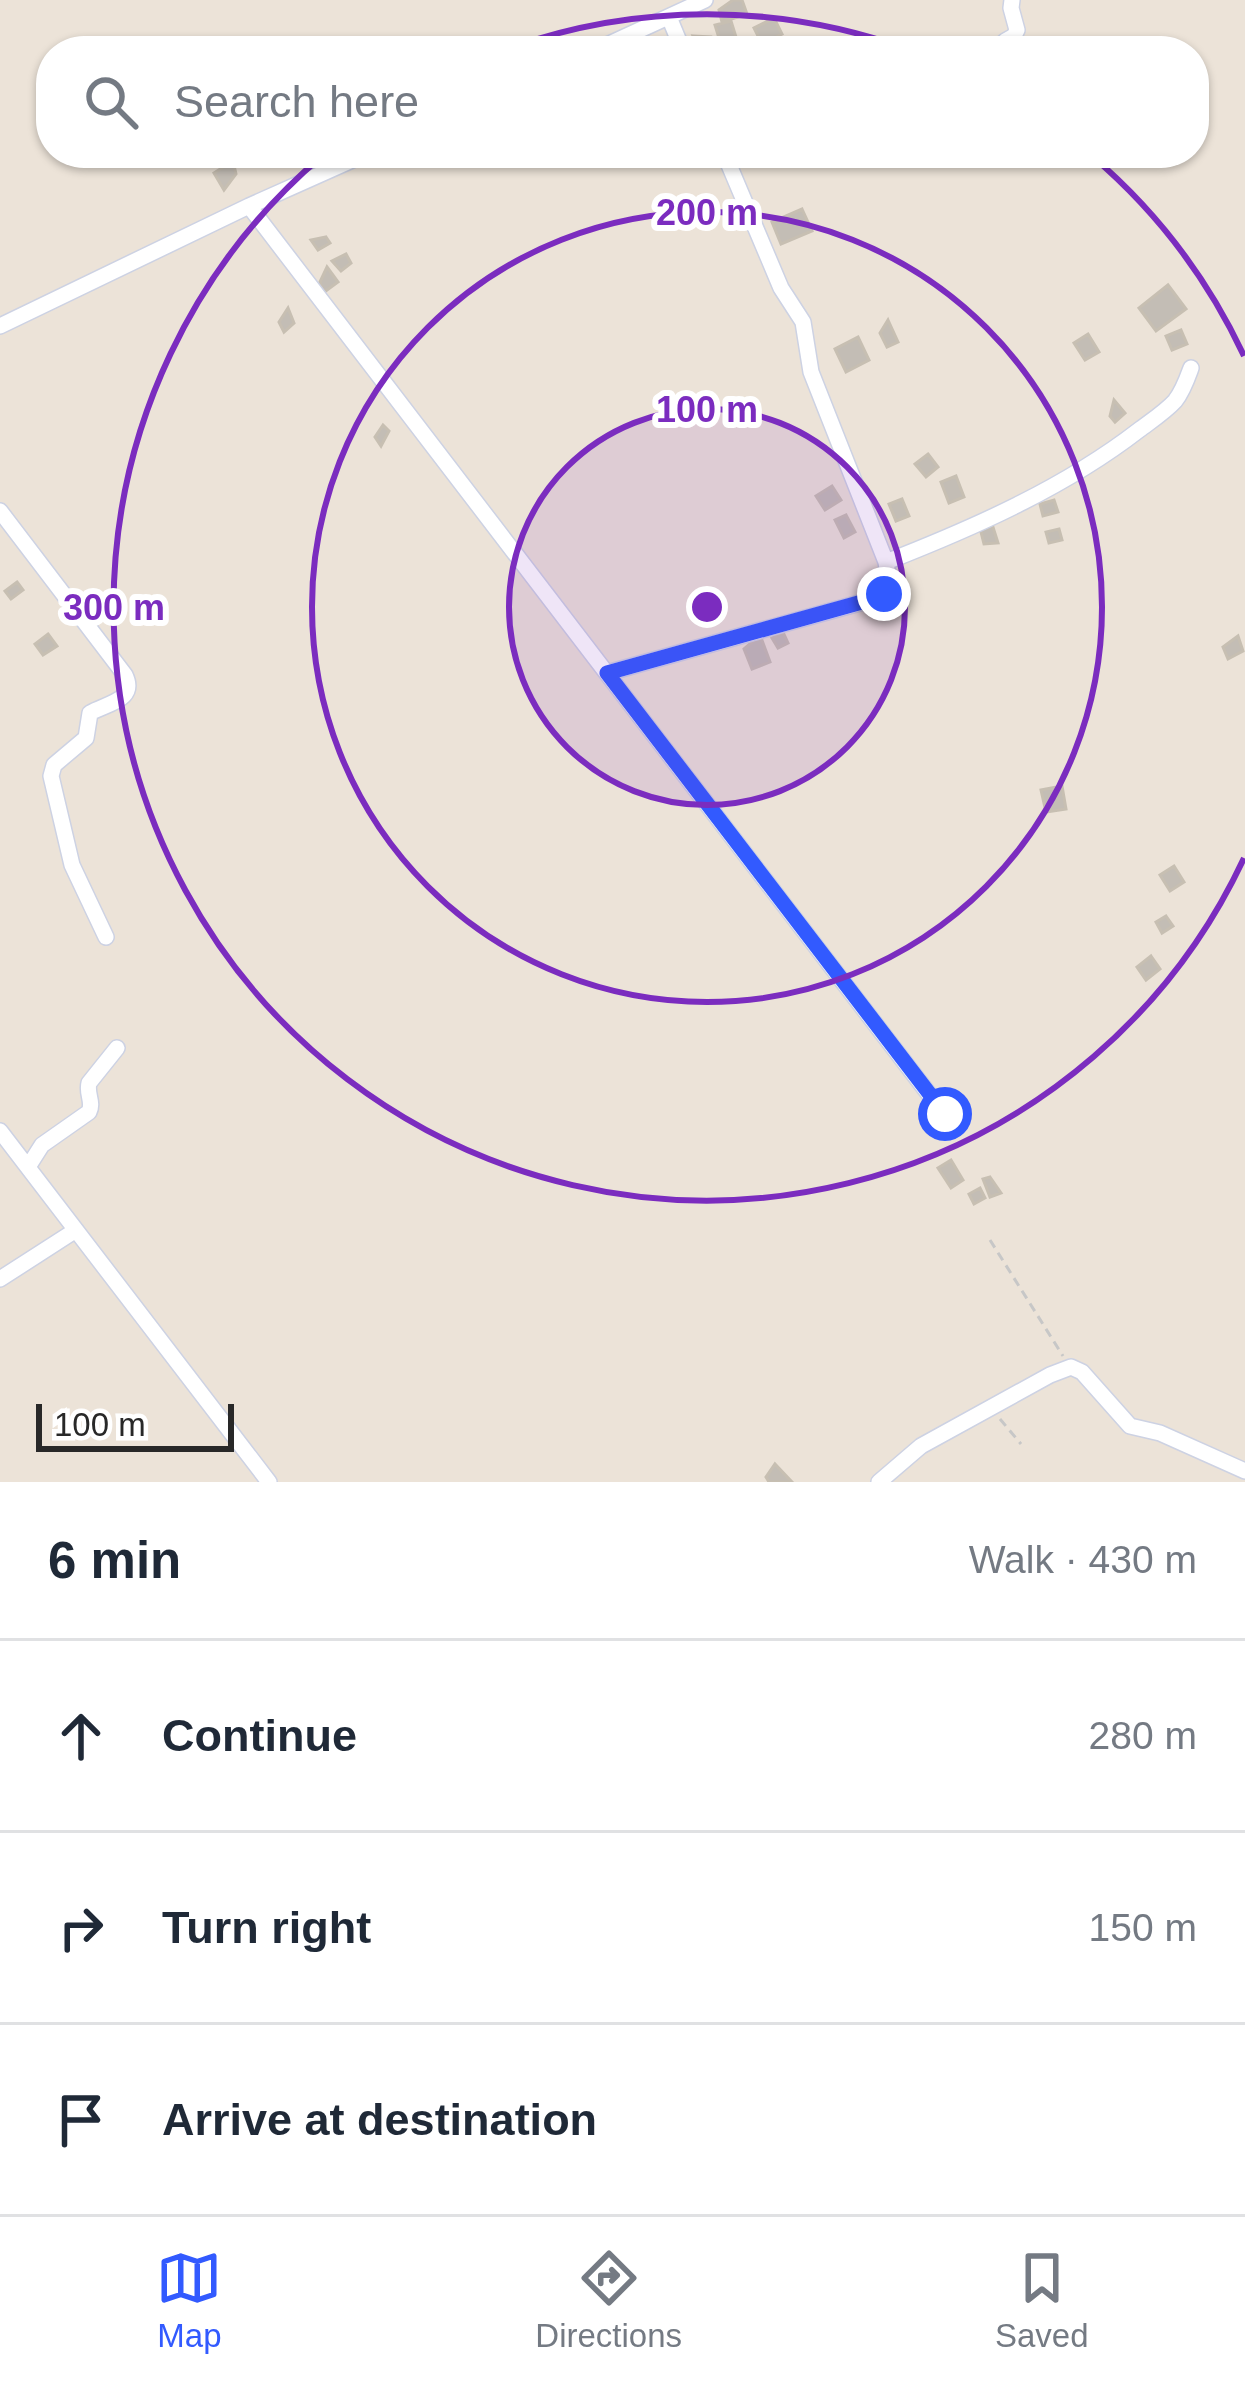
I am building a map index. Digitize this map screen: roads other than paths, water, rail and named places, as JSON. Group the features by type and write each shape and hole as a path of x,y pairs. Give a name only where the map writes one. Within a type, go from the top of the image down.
{"street":[{"path":"627,36 705,0"},
{"path":"1010,36 1017,30 1012,0"},
{"path":"669,17 677,36"},
{"path":"0,326 334,168"},
{"path":"607,673 880,597 889,583 886,562 811,372 803,322 781,288 730,168"},
{"path":"249,206 945,1114"},
{"path":"886,562 1069,477 1169,406 1192,368"},
{"path":"0,511 129,684 123,698 90,712 86,738 54,765 50,776 72,865 106,937"},
{"path":"28,1167 46,1141 89,1112 89,1083 117,1048"},
{"path":"0,1131 269,1482"},
{"path":"0,1280 76,1230"},
{"path":"879,1482 921,1446 1071,1367 1082,1372 1130,1426 1160,1433 1245,1471"}]}
